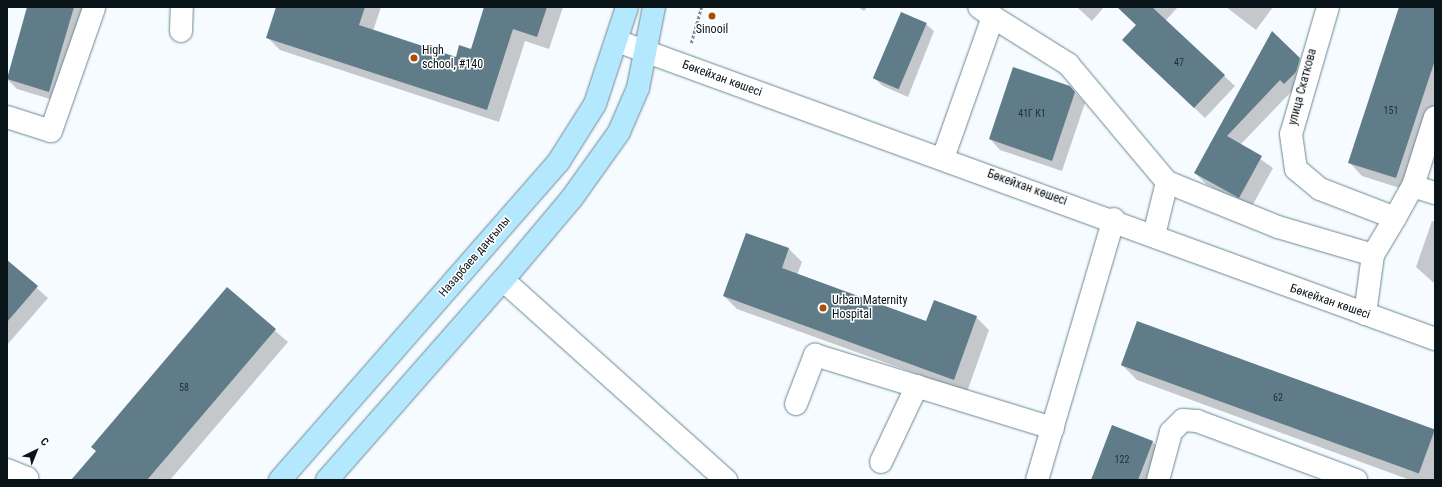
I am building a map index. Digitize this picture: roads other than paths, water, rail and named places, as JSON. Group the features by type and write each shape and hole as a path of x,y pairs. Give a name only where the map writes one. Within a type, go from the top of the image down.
{"main road":[{"name":"Назарбаев даңғылы","path":"280,480 559,161 595,104 627,7"},
{"path":"327,480 504,280 572,198 625,123 638,88 654,7"}],"street":[{"path":"181,31 182,7"},
{"name":"улица Скаткова","path":"1328,7 1291,134 1296,169 1320,189 1395,218"},
{"path":"7,117 51,131 94,8"},
{"path":"943,158 986,12 1068,64 1167,182 1278,227 1373,255"},
{"name":"Бөкейхан көшесі","path":"617,41 1114,219 1365,314 1435,338"},
{"path":"1365,314 1373,255 1413,186 1435,117"},
{"path":"1154,235 1167,182"},
{"path":"1413,186 1435,193"},
{"path":"1037,480 1114,219"},
{"path":"504,280 726,480"},
{"path":"796,404 815,355 1053,428"},
{"path":"881,462 917,386"},
{"path":"1158,480 1171,432 1183,420 1197,421 1356,480"},
{"path":"7,470 27,478 25,480"}],"place":[{"name":"Sinooil","path":"712,16"},
{"name":"High school, #140","path":"414,58"},
{"name":"Urban Maternity Hospital","path":"823,308"}]}
